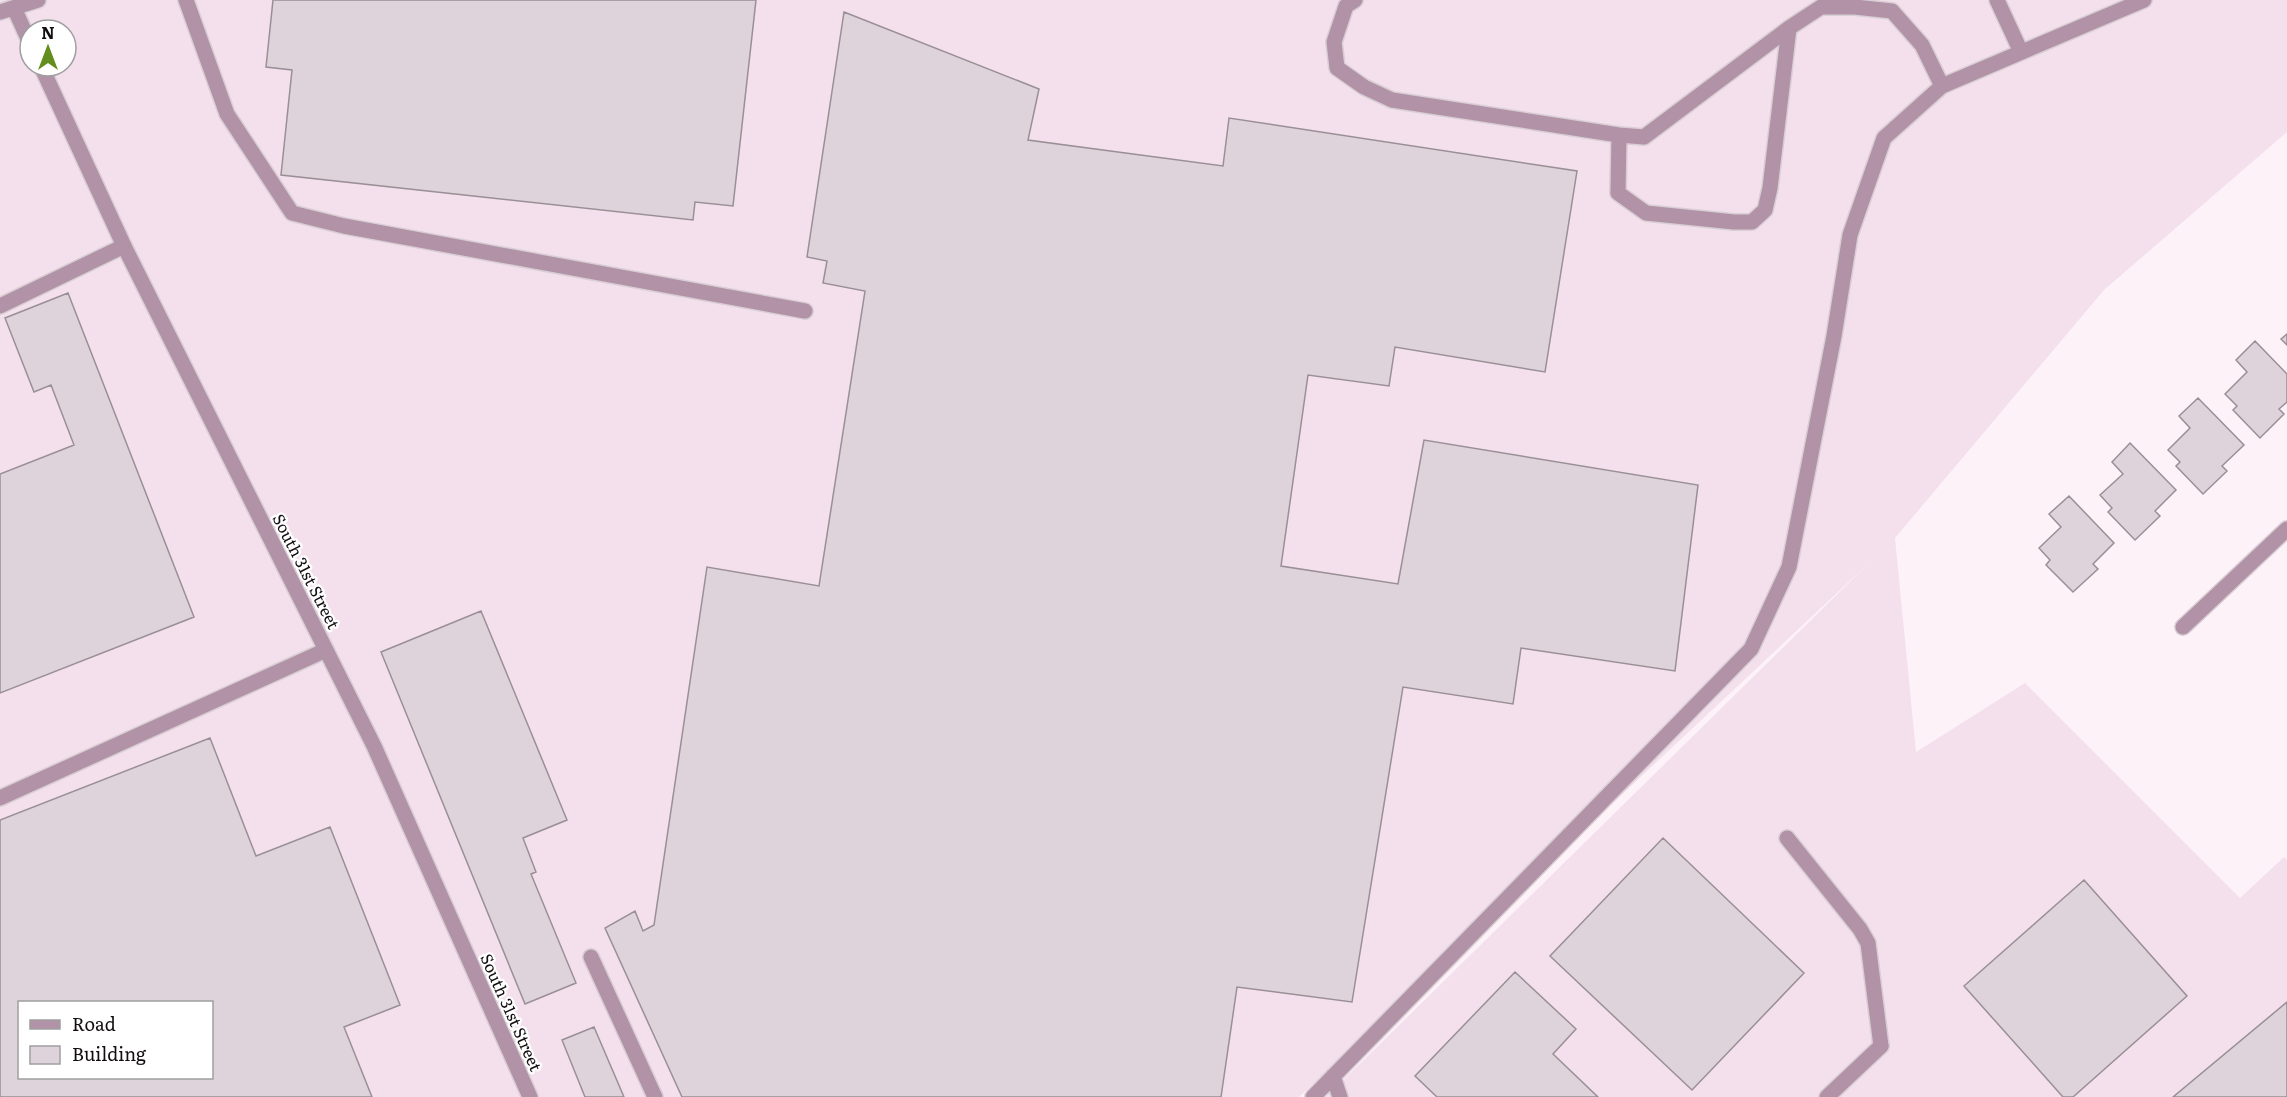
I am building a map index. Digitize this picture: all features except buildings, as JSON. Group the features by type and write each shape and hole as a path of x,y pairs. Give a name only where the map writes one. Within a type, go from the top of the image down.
{"street":[{"path":"18,26 7,10 38,0"},
{"path":"186,0 227,114 292,213 344,226 805,311"},
{"path":"1355,0 1346,6 1334,42 1337,68 1364,87 1392,100 1619,135 1644,137 1789,28 1821,7 1855,7 1892,11 1922,45 1942,86"},
{"path":"1997,0 2021,52"},
{"path":"1313,1097 1751,649 1789,567 1834,336 1850,235 1884,138 1942,86 2144,0"},
{"path":"1619,135 1618,193 1646,213 1752,222 1765,210 1770,188 1789,28"},
{"name":"South 31st Street","path":"47,78 124,246 374,746 530,1097"},
{"path":"0,306 124,246"},
{"path":"2183,627 2287,529"},
{"path":"0,798 326,650"},
{"path":"1787,838 1860,929 1868,943 1881,1046 1827,1097"},
{"path":"591,957 655,1097"},
{"path":"1333,1076 1340,1097"}],"shaded area":[{"path":"0,0 2287,0 2287,132 2104,290 1895,538 1916,752 2025,683 2240,898 2284,857 2287,860 2287,1097 1326,1097 1868,564 1299,1097 0,1097"}]}
